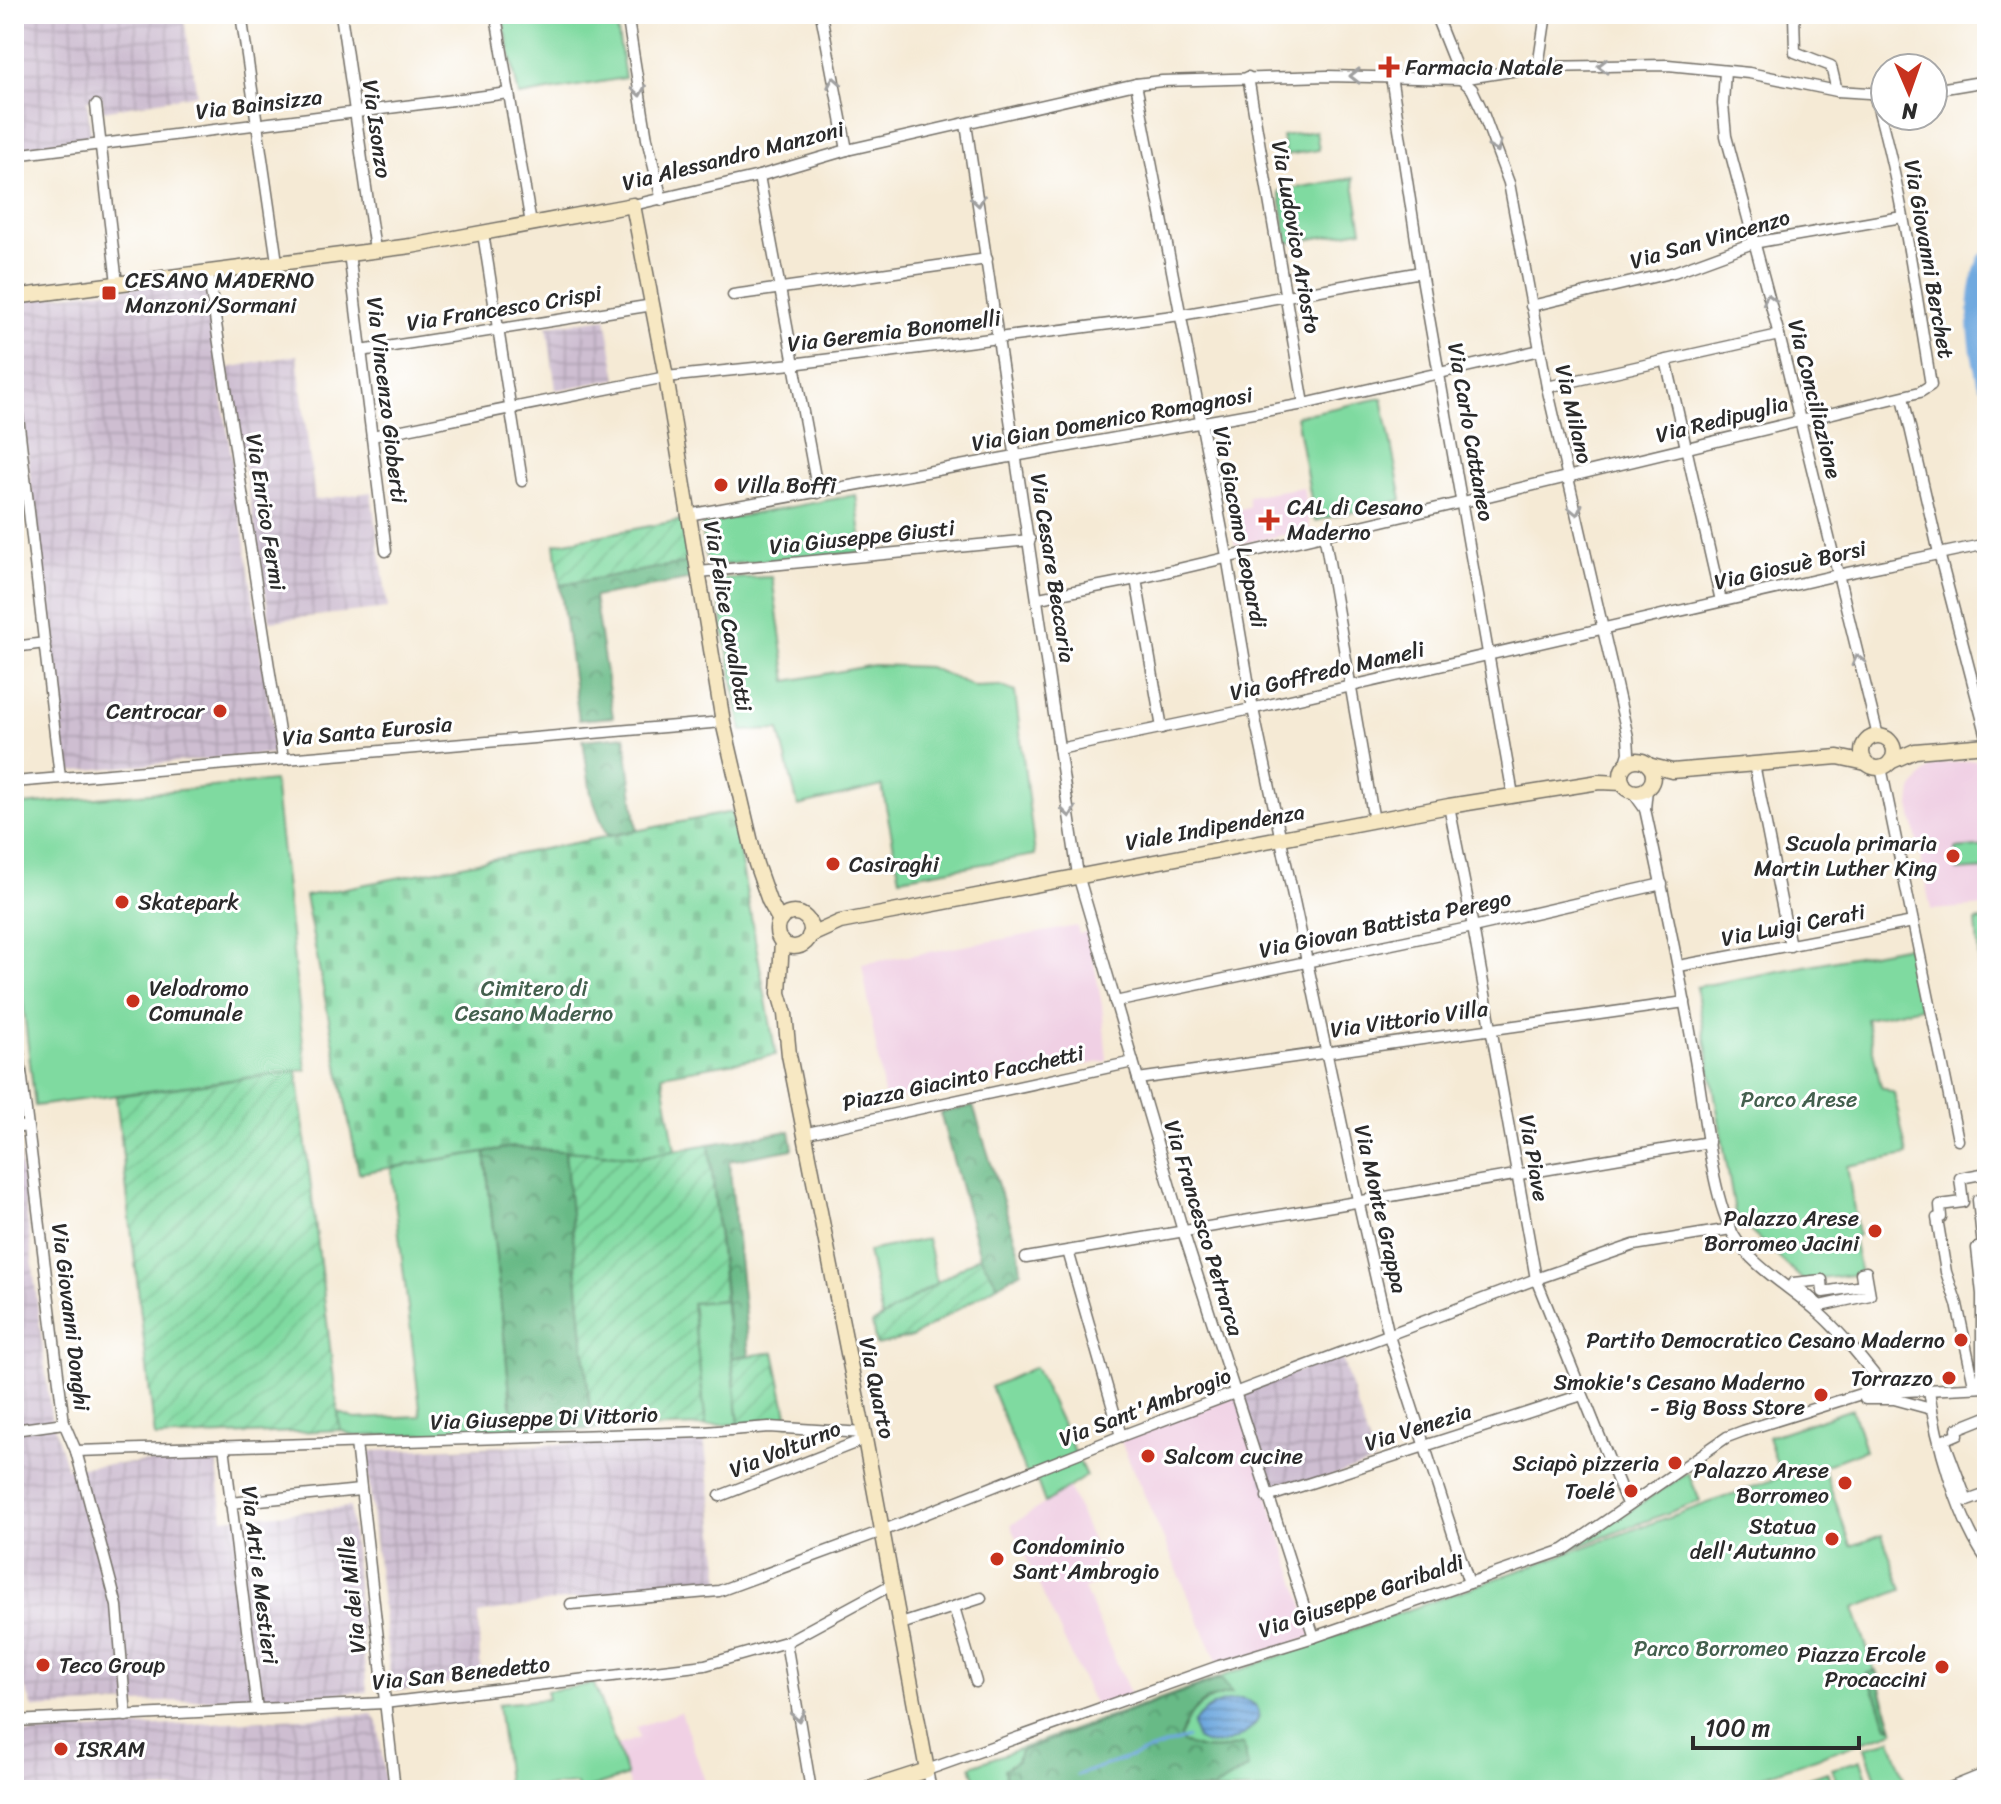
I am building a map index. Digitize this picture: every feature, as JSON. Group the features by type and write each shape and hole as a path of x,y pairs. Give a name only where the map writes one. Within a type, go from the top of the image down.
{"street":[{"path":"241,14 277,262"},
{"name":"Via Isonzo","path":"341,14 375,250"},
{"path":"627,14 647,139 662,200"},
{"path":"821,14 847,150"},
{"name":"Via Milano","path":"1435,14 1461,79 1477,98 1507,175 1547,387 1635,778"},
{"path":"1538,67 1546,14"},
{"path":"1794,14 1795,52 1831,66 1837,91"},
{"path":"496,16 531,224"},
{"name":"Via Alessandro Manzoni","path":"14,297 375,250 662,200 847,150 1136,84 1248,77 1461,79 1538,67 1681,67 1749,73 1837,91 1869,93"},
{"name":"Via Conciliazione","path":"1725,71 1725,133 1779,335 1877,740"},
{"name":"Via Carlo Cattaneo","path":"1391,76 1421,272 1513,795"},
{"name":"Via Ludovico Ariosto","path":"1248,77 1304,404"},
{"path":"1949,87 1987,81"},
{"name":"Via Giacomo Leopardi","path":"1136,84 1279,837"},
{"name":"Via Bainsizza","path":"14,155 509,93"},
{"path":"96,105 117,283"},
{"name":"Via Cesare Beccaria","path":"966,124 1078,875"},
{"name":"Via Giovanni Berchet","path":"1886,132 1931,385"},
{"path":"759,176 818,493"},
{"name":"Via Felice Cavallotti","path":"633,205 666,377 723,722 756,864 780,921 777,931 782,941"},
{"name":"Via San Vincenzo","path":"1531,306 1674,272 1753,243 1902,217"},
{"path":"483,233 522,481"},
{"name":"Via Vincenzo Gioberti","path":"349,253 386,551"},
{"path":"733,295 987,259"},
{"name":"Via Enrico Fermi","path":"208,272 283,758"},
{"name":"Via Geremia Bonomelli","path":"372,436 666,377 1181,315 1421,272"},
{"name":"Via Francesco Crispi","path":"361,351 653,305"},
{"path":"1547,387 1779,335"},
{"name":"Via Gian Domenico Romagnosi","path":"688,515 1304,404 1540,350"},
{"path":"1666,360 1721,601"},
{"path":"14,383 19,466 45,643 60,777"},
{"name":"Via Redipuglia","path":"1039,598 1136,579 1568,477 1903,397 1931,385"},
{"path":"1903,397 1939,553 1987,737"},
{"path":"1324,533 1374,821"},
{"name":"Via Giuseppe Giusti","path":"699,572 1030,540"},
{"name":"Via Giosuè Borsi","path":"1603,630 1837,575 1987,544"},
{"path":"1136,579 1162,728"},
{"name":"Via Goffredo Mameli","path":"1059,749 1603,630"},
{"path":"14,647 45,643"},
{"name":"Via Santa Eurosia","path":"14,782 723,722"},
{"path":"1838,757 1877,740 1915,751"},
{"path":"1877,740 1862,753 1879,764 1958,1140"},
{"path":"1877,740 1894,754 1879,764"},
{"path":"1887,1390 1845,1338 1742,1247 1731,1229 1718,1191 1679,966 1645,809 1635,778 1672,771 1838,757 1879,764 1915,751 1987,745"},
{"path":"1754,764 1790,946"},
{"name":"Viale Indipendenza","path":"804,923 840,922 1449,806 1635,778"},
{"name":"Via Piave","path":"1449,806 1536,1279 1627,1504"},
{"name":"Via Monte Grappa","path":"1279,837 1389,1336 1469,1583"},
{"name":"Via Francesco Petrarca","path":"1078,875 1183,1231 1314,1637"},
{"name":"Via Giovan Battista Perego","path":"1115,1002 1662,884"},
{"path":"766,889 804,923"},
{"path":"780,921 804,923"},
{"name":"Via Luigi Cerati","path":"1679,966 1913,922"},
{"path":"782,941 797,946 804,923"},
{"name":"Via Quarto","path":"782,941 779,993 785,1014"},
{"name":"Via Quarto","path":"797,946 786,969 785,1014 789,1055 865,1436 927,1770"},
{"name":"Via Vittorio Villa","path":"1138,1079 1685,1002"},
{"name":"Via Giovanni Donghi","path":"14,1013 64,1423 76,1451 117,1606 126,1716"},
{"name":"Piazza Giacinto Facchetti","path":"803,1134 1133,1062"},
{"path":"14,1128 27,1126"},
{"path":"1026,1258 1709,1142"},
{"path":"1987,1173 1960,1178 1963,1202 1940,1205 1941,1217 1937,1218 1946,1272 1957,1304 1973,1380 1982,1379 1982,1294 1977,1248 1983,1247 1978,1200 1987,1198"},
{"name":"Via Sant'Ambrogio","path":"571,1604 719,1591 1536,1279 1634,1245 1731,1229"},
{"path":"1068,1251 1121,1436"},
{"path":"1866,1272 1869,1290 1870,1295 1820,1306 1793,1283 1822,1280 1823,1292 1863,1286 1861,1273 1866,1272"},
{"name":"Via Giuseppe Garibaldi","path":"865,1790 1564,1550 1727,1437 1864,1393 1987,1387"},
{"path":"1929,1390 1939,1445 1984,1547 1986,1559"},
{"name":"Via Venezia","path":"1267,1497 1582,1395"},
{"name":"Via Giuseppe Garibaldi","path":"1847,1400 1894,1399 1931,1409"},
{"path":"1987,1417 1957,1429 1958,1434 1944,1440 1967,1501 1981,1496 1984,1501 1987,1500"},
{"path":"14,1430 64,1423"},
{"name":"Via Giuseppe Di Vittorio","path":"76,1451 741,1431 769,1427 865,1436"},
{"name":"Via Volturno","path":"720,1496 865,1436"},
{"name":"Via dei Mille","path":"356,1443 395,1790"},
{"name":"Via Arti e Mestieri","path":"224,1446 257,1709"},
{"path":"230,1503 360,1490"},
{"name":"Via San Benedetto","path":"16,1721 384,1703 705,1665 786,1642 893,1584"},
{"path":"904,1623 981,1598"},
{"path":"954,1607 976,1682"},
{"path":"786,1642 811,1790"},
{"path":"14,1699 16,1721"},
{"path":"927,1770 931,1790"},
{"path":"1945,1790 1987,1773"}],"shaded area":[{"path":"14,14 183,14 197,94 103,111 102,99 87,100 91,136 14,149"},
{"path":"204,278 277,753 65,772 14,344 14,301"},
{"path":"606,318 617,379 556,390 547,326"},
{"path":"297,355 315,500 371,492 388,608 270,621 228,368"},
{"name":"CAL di Cesano Maderno","path":"1303,487 1310,529 1235,545 1229,511 1249,507 1248,496"},
{"name":"Scuola primaria Martin Luther King","path":"1987,759 1987,906 1931,910 1910,806 1912,790 1928,769 1938,764"},
{"path":"1077,926 1079,934 1088,932 1102,1005 1107,1061 885,1101 862,964"},
{"path":"18,1142 51,1417 67,1468 216,1457 223,1519 350,1507 367,1692 33,1708 14,1660 14,1143"},
{"path":"1341,1355 1375,1462 1267,1497 1235,1395"},
{"path":"1235,1395 1314,1637 1219,1666 1119,1437"},
{"path":"704,1439 721,1582 556,1601 478,1614 481,1680 397,1691 391,1685 366,1456 371,1451"},
{"path":"1069,1488 1109,1579 1084,1589 1132,1698 1097,1711 1011,1525"},
{"path":"681,1712 708,1790 631,1790 616,1746 639,1738 636,1727"},
{"path":"372,1714 378,1722 386,1790 28,1790 14,1757 14,1734"}],"green space":[{"path":"502,14 615,14 625,78 519,96"},
{"path":"1316,131 1319,150 1285,155 1282,136"},
{"path":"1353,178 1362,230 1288,243 1279,191"},
{"path":"1382,398 1402,500 1315,521 1296,416"},
{"path":"856,495 863,552 708,566 701,529 705,523"},
{"path":"682,520 690,562 560,585 555,544"},
{"path":"690,562 693,579 594,597 613,717 579,720 560,585"},
{"path":"772,577 787,681 874,665 929,667 975,687 1000,686 1015,692 1035,855 900,878 882,786 798,806 779,730 742,731 715,579"},
{"path":"625,736 637,830 607,836 591,794 583,740"},
{"name":"Velodromo Comunale","path":"274,781 306,1070 35,1106 14,924 14,806"},
{"name":"Cimitero di Cesano Maderno","path":"732,812 776,1055 662,1075 675,1150 643,1157 512,1147 359,1173 305,896"},
{"path":"1987,846 1987,869 1957,871 1956,849"},
{"path":"1987,919 1987,1067 1976,921"},
{"name":"Parco Arese","path":"1908,946 1921,1007 1866,1019 1881,1087 1894,1093 1907,1155 1847,1166 1858,1235 1853,1238 1860,1274 1804,1281 1736,1218 1696,987"},
{"path":"297,1071 340,1430 155,1438 116,1096"},
{"path":"973,1106 1019,1252 1021,1271 998,1285 980,1256 940,1113"},
{"path":"790,1131 793,1149 729,1161 749,1355 732,1358 709,1144"},
{"path":"709,1144 725,1300 692,1303 706,1426 592,1429 565,1151 642,1157"},
{"path":"512,1147 565,1151 592,1429 514,1432 485,1152"},
{"path":"485,1152 514,1432 354,1436 340,1430 338,1412 355,1419 421,1416 391,1168"},
{"path":"927,1239 937,1283 882,1318 868,1251"},
{"path":"980,1256 998,1285 912,1337 876,1345 872,1324"},
{"path":"725,1300 739,1424 706,1426 692,1303"},
{"path":"774,1352 789,1424 765,1420 739,1424 732,1358"},
{"path":"1035,1367 1086,1476 1045,1503 1034,1473 1027,1475 991,1387"},
{"name":"Parco Borromeo","path":"1852,1409 1865,1450 1823,1466 1851,1546 1882,1535 1902,1590 1854,1608 1894,1731 1723,1790 979,1790 971,1766 1781,1477 1768,1437"},
{"path":"1688,1473 1700,1501 1568,1550"},
{"path":"1876,1671 1892,1727 1887,1726 1867,1673"},
{"path":"1221,1679 1232,1693 1198,1706 1180,1737 1183,1743 1206,1749 1243,1744 1248,1768 1211,1790 1008,1790 1004,1769 1017,1761 1020,1751"},
{"path":"594,1684 627,1776 583,1790 579,1790 576,1784 508,1790 498,1704 548,1699 546,1691"},
{"path":"1891,1739 1908,1790 1880,1790 1865,1748"},
{"path":"1861,1760 1871,1790 1839,1790 1832,1769"},
{"path":"1827,1772 1833,1790 1776,1790"}],"water":[{"path":"1240,1699 1254,1704 1259,1713 1248,1731 1237,1739 1223,1743 1209,1744 1197,1739 1193,1725 1201,1714 1219,1703"}],"waterway":[{"path":"1987,262 1978,307 1987,380"},
{"path":"1077,1775 1187,1738"}],"place":[{"name":"Farmacia Natale","path":"1389,67"},
{"name":"CESANO MADERNO Manzoni/Sormani","path":"109,293"},
{"name":"Villa Boffi","path":"721,485"},
{"name":"CAL di Cesano Maderno","path":"1269,520"},
{"name":"Centrocar","path":"220,711"},
{"name":"Scuola primaria Martin Luther King","path":"1953,856"},
{"name":"Casiraghi","path":"833,864"},
{"name":"Skatepark","path":"122,902"},
{"name":"Velodromo Comunale","path":"133,1001"},
{"name":"Palazzo Arese Borromeo Jacini","path":"1875,1231"},
{"name":"Partito Democratico Cesano Maderno","path":"1961,1340"},
{"name":"Torrazzo","path":"1949,1378"},
{"name":"Smokie's Cesano Maderno - Big Boss Store","path":"1821,1395"},
{"name":"Salcom cucine","path":"1148,1456"},
{"name":"Sciapò pizzeria","path":"1675,1463"},
{"name":"Palazzo Arese Borromeo","path":"1845,1483"},
{"name":"Toelé","path":"1631,1491"},
{"name":"Statua dell'Autunno","path":"1832,1539"},
{"name":"Condominio Sant'Ambrogio","path":"997,1559"},
{"name":"Teco Group","path":"43,1665"},
{"name":"Piazza Ercole Procaccini","path":"1942,1667"},
{"name":"ISRAM","path":"61,1749"}]}
